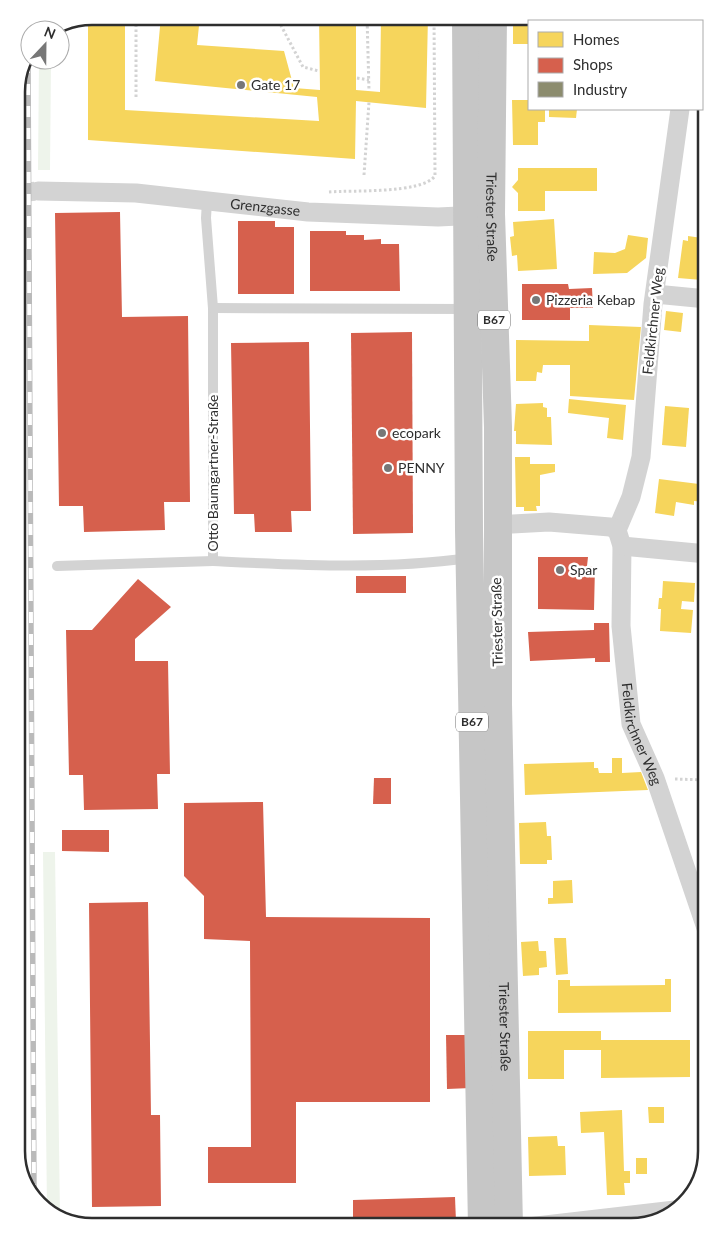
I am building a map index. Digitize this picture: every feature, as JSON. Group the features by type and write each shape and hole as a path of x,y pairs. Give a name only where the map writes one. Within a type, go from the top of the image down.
{"main road":[{"name":"Triester Straße","path":"467,25 480,216 498,427 496,525 509,1218"},
{"name":"Triester Straße","path":"482,1218 470,558 469,309 480,216 492,25"}],"street":[{"name":"Feldkirchner Weg","path":"680,110 655,294 641,457 619,538 622,626 632,724 655,778 698,905"},
{"name":"Grenzgasse","path":"38,191 136,193 308,212 480,216"},
{"path":"655,294 698,297"},
{"path":"496,525 549,522 610,527 619,538 698,552"},
{"path":"606,1218 658,1212"}],"lane":[{"name":"Otto Baumgartner-Straße","path":"207,200 206,218 213,308 213,561 336,566 470,558"},
{"path":"213,308 469,309"},
{"path":"57,566 213,561"}],"path":[{"path":"136,25 136,98"},
{"path":"281,25 303,67 319,71"},
{"path":"367,25 369,91"},
{"path":"321,193 403,188 422,184 435,176 434,25"},
{"path":"356,78 369,80"},
{"path":"364,175 369,102"},
{"path":"655,778 698,780"}],"shaded area":[{"path":"39,70 51,70 50,170 38,170"},
{"path":"43,852 55,852 60,1209 47,1200"}],"building: Homes":[{"name":"Gate 17","path":"88,25 125,25 125,110 319,121 317,97 155,81 160,25 199,25 197,45 284,51 294,88 320,90 319,25 356,25 356,90 380,92 381,25 428,25 426,108 356,101 355,159 88,140"},
{"path":"513,25 528,25 528,44 513,44"},
{"path":"512,100 528,100 528,110 545,110 545,122 538,122 538,145 513,145"},
{"path":"549,110 577,110 576,118 549,117"},
{"path":"518,168 597,168 597,191 545,191 545,211 518,211 518,193 512,187 518,180"},
{"path":"554,219 557,269 518,271 517,255 512,256 510,237 514,236 513,222"},
{"path":"628,235 648,238 646,258 627,273 593,274 594,252 615,253 625,249"},
{"path":"688,236 698,237 698,280 678,278 683,240 688,241"},
{"path":"666,311 683,313 681,332 664,330"},
{"path":"589,325 641,327 634,400 570,396 570,365 543,365 542,373 537,372 536,381 516,381 516,340 589,341"},
{"path":"569,399 626,405 623,440 607,438 609,418 568,413"},
{"path":"543,403 543,407 547,408 547,417 551,417 552,445 516,444 516,431 514,431 516,404"},
{"path":"665,406 689,408 686,447 662,445"},
{"path":"515,457 530,457 530,464 555,464 555,472 540,475 540,506 536,506 537,511 524,511 524,507 516,507"},
{"path":"659,479 698,484 698,501 694,501 694,505 676,502 674,516 655,513"},
{"path":"663,581 695,583 694,602 682,601 681,609 693,610 691,633 660,631 661,609 658,609 659,598 662,598"},
{"path":"612,758 622,758 622,773 641,772 648,790 525,795 524,764 594,762 594,768 598,768 599,773 612,773"},
{"path":"546,822 547,836 551,836 552,860 547,860 547,864 520,864 519,823"},
{"path":"572,880 573,903 548,904 548,898 553,898 553,881"},
{"path":"554,938 566,938 568,974 556,975"},
{"path":"538,941 539,951 546,951 547,967 539,968 539,975 523,976 521,942"},
{"path":"665,979 671,979 671,1012 558,1013 558,980 570,980 570,986 665,985"},
{"path":"528,1031 601,1031 601,1040 690,1040 690,1077 601,1078 601,1050 564,1050 564,1079 528,1079"},
{"path":"648,1107 664,1107 664,1123 649,1123"},
{"path":"622,1110 624,1171 630,1171 630,1183 624,1183 625,1195 607,1195 604,1132 581,1133 580,1112"},
{"path":"557,1136 558,1146 565,1146 566,1175 529,1176 528,1137"},
{"path":"636,1158 647,1158 647,1174 636,1174"}],"building: Shops":[{"path":"120,212 122,317 188,316 190,502 164,502 165,530 84,532 83,506 59,506 55,213"},
{"path":"238,221 275,221 275,227 294,227 294,294 238,294"},
{"path":"310,231 346,231 346,235 364,235 364,240 381,239 381,244 399,244 400,291 310,291"},
{"path":"522,284 568,284 569,289 592,288 593,308 570,308 570,320 522,320"},
{"name":"ecopark","path":"412,332 413,533 353,534 351,333"},
{"path":"309,342 311,511 291,511 292,532 255,532 254,514 234,514 231,343"},
{"path":"538,557 588,557 587,566 595,566 594,610 538,609"},
{"path":"356,576 406,576 406,593 356,593"},
{"path":"138,579 171,607 135,639 135,661 168,661 170,774 157,774 158,809 84,810 83,775 69,775 66,630 92,630"},
{"path":"594,623 609,623 610,662 595,662 595,658 530,661 528,632 594,630"},
{"path":"374,778 391,778 391,804 373,804"},
{"path":"263,802 266,917 430,918 430,1102 296,1102 296,1183 208,1183 208,1147 251,1147 250,941 204,939 204,896 184,876 184,803"},
{"path":"62,830 109,830 109,852 62,851"},
{"path":"148,902 151,1115 160,1115 161,1206 92,1207 89,903"},
{"path":"446,1035 470,1035 471,1088 447,1089"},
{"path":"455,1197 456,1218 353,1218 353,1200"}],"tunnel":[{"path":"25,192 38,191"}],"railway":[{"path":"28,73 34,1184"}],"place":[{"name":"Gate 17","path":"241,85"},
{"name":"Pizzeria Kebap","path":"536,300"},
{"name":"ecopark","path":"382,433"},
{"name":"PENNY","path":"388,468"},
{"name":"Spar","path":"560,570"}]}
